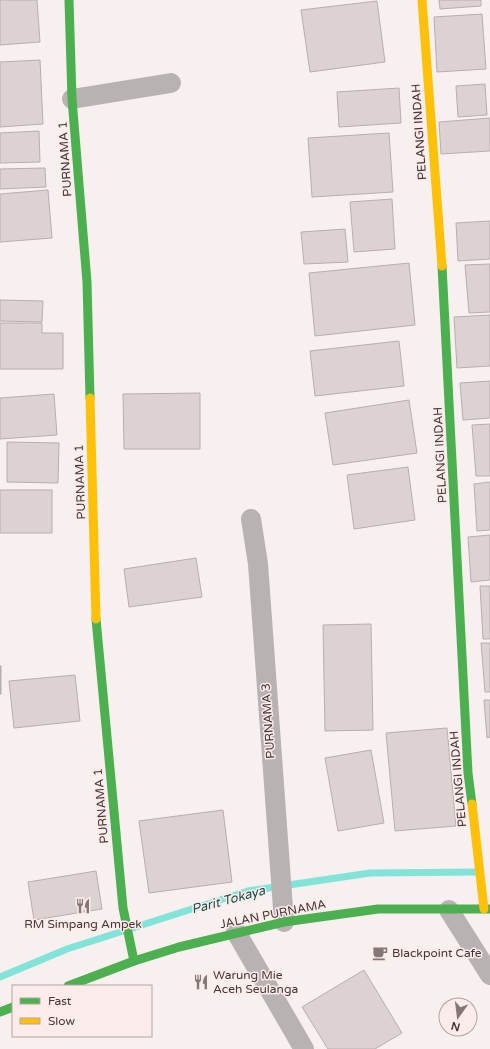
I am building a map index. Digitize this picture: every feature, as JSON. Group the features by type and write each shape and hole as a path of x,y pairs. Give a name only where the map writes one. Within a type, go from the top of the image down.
{"street":[{"name":"PURNAMA 1","path":"69,0 72,99 87,282 96,633 122,908 134,961"},
{"name":"PELANGI INDAH","path":"422,0 445,311 468,773 476,846 487,909"},
{"path":"72,99 171,83"},
{"name":"PURNAMA 3","path":"251,519 258,564 284,922"},
{"name":"JALAN PURNAMA","path":"71,985 179,946 284,922 378,909 487,909"},
{"path":"449,910 490,975"},
{"path":"236,932 304,1049"},
{"path":"0,1012 12,1007"}],"building":[{"path":"0,0 37,0 40,42 0,45"},
{"path":"439,0 481,0 481,6 440,9"},
{"path":"377,1 385,62 310,72 301,10"},
{"path":"482,14 486,69 437,72 434,17"},
{"path":"40,60 43,124 0,127 0,62"},
{"path":"485,84 487,115 458,117 456,86"},
{"path":"399,88 401,123 339,127 337,92"},
{"path":"490,118 490,151 441,154 439,122"},
{"path":"39,131 40,162 0,163 0,133"},
{"path":"389,133 393,192 312,197 308,138"},
{"path":"45,168 46,187 0,189 0,169"},
{"path":"48,190 52,238 0,242 0,194"},
{"path":"392,199 395,249 354,252 350,202"},
{"path":"490,221 490,259 458,261 456,223"},
{"path":"345,229 348,262 304,264 301,232"},
{"path":"409,263 415,325 315,336 309,273"},
{"path":"490,264 490,312 469,313 465,265"},
{"path":"0,300 43,301 42,322 0,321"},
{"path":"490,315 490,366 457,368 454,317"},
{"path":"0,323 42,323 42,333 63,333 63,369 0,369"},
{"path":"399,341 404,386 315,396 310,351"},
{"path":"490,381 490,418 463,420 460,383"},
{"path":"200,393 200,449 124,449 123,394"},
{"path":"54,394 57,435 0,439 0,398"},
{"path":"409,400 417,453 333,465 325,413"},
{"path":"490,424 490,476 476,476 472,425"},
{"path":"7,442 59,443 58,483 7,482"},
{"path":"408,467 415,520 354,529 347,475"},
{"path":"490,482 490,530 477,531 474,484"},
{"path":"0,490 52,490 52,533 0,533"},
{"path":"490,535 490,580 471,582 468,537"},
{"path":"196,558 202,597 129,607 124,569"},
{"path":"480,586 490,586 490,639 483,639"},
{"path":"371,624 373,730 325,731 323,625"},
{"path":"481,643 490,643 490,692 485,692"},
{"path":"1,666 1,694 0,694"},
{"path":"75,675 80,721 14,728 9,681"},
{"path":"484,700 490,700 490,737 487,738"},
{"path":"447,728 456,826 395,831 386,733"},
{"path":"371,750 384,823 338,831 325,758"},
{"path":"223,810 232,882 149,893 139,821"},
{"path":"96,871 102,909 34,920 28,882"},
{"path":"364,970 402,1033 375,1049 328,1049 302,1007"}],"waterway":[{"name":"Parit Tokaya","path":"0,977 67,949 248,891 370,873 478,872"}],"traffic: fast":[{"path":"69,0 72,99 87,282 90,398"},
{"path":"442,266 468,773 472,804"},
{"path":"96,619 123,908 134,961"},
{"path":"71,985 134,961 179,947 284,922 378,909 490,909"},
{"path":"0,1012 12,1007"}],"traffic: slow":[{"path":"422,0 442,266"},
{"path":"90,398 96,619"},
{"path":"472,804 484,909"}],"place":[{"name":"RM Simpang Ampek","path":"83,906"},
{"name":"Blackpoint Cafe","path":"380,953"},
{"name":"Warung Mie Aceh Seulanga","path":"201,982"}]}
